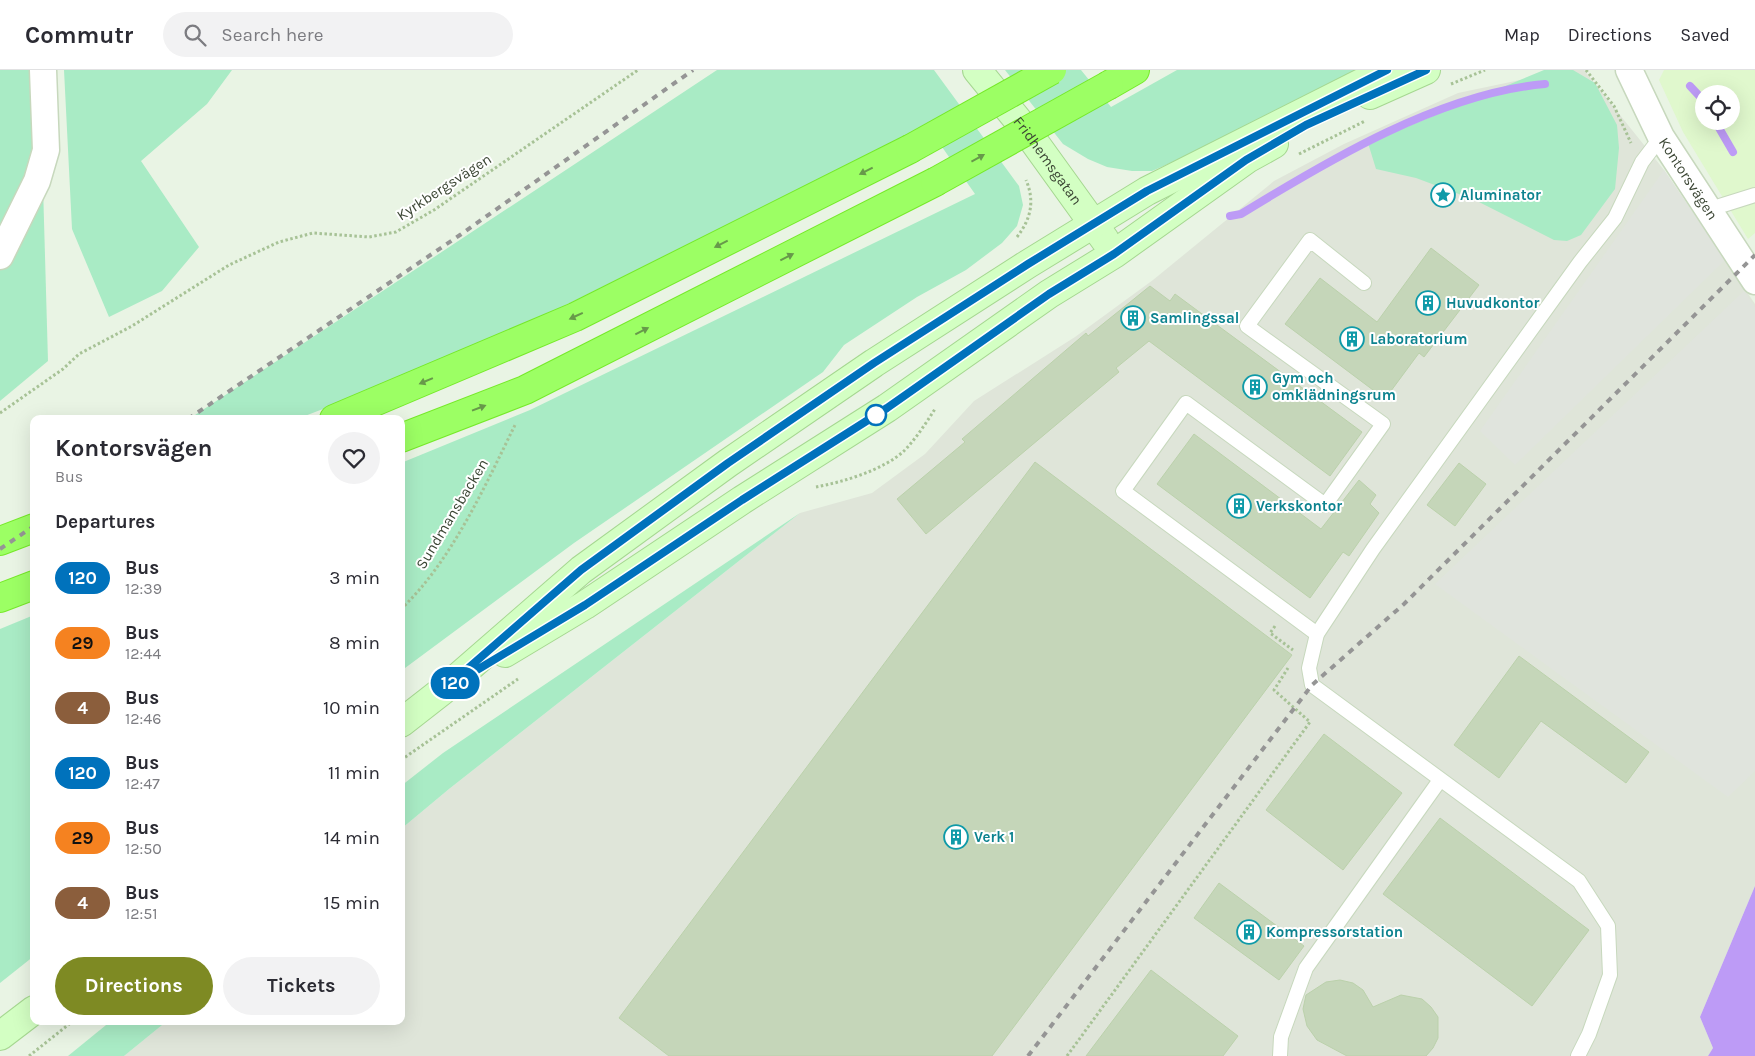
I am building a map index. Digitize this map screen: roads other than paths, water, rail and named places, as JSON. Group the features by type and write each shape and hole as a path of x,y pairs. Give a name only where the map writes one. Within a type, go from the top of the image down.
{"highway":[{"path":"343,415 575,317 910,149 1052,70"},
{"path":"405,436 526,390 936,182 1135,70"},
{"path":"0,541 30,530"},
{"path":"0,598 30,587"}],"main road":[{"name":"Fridhemsgatan","path":"977,70 1025,129 1114,254"},
{"path":"405,720 442,691 581,570 728,463 882,358 1028,264 1147,191 1387,70"},
{"path":"442,691 585,605 742,500 887,408 1049,294 1114,254 1246,160 1306,125 1426,70"},
{"path":"0,1036 30,1013"}],"street":[{"path":"0,256 37,180 46,150 43,70"},
{"name":"Kontorsvägen","path":"1629,70 1661,137 1755,281"}],"lane":[{"path":"1578,1056 1589,1034 1610,975 1608,926 1579,881 1312,685 1309,668 1317,634 1379,541 1580,262 1615,218 1642,162 1661,137"},
{"path":"1707,210 1755,195"},
{"path":"1317,634 1123,491 1186,403 1325,505 1383,424 1247,326 1310,240 1364,283"},
{"path":"1280,1056 1282,1037 1306,968 1440,780"}],"waterway":[{"path":"1230,216 1241,214 1348,152 1426,115 1506,90 1545,84"},
{"path":"1690,86 1695,91"},
{"path":"1720,130 1733,152"}],"railway":[{"path":"194,415 460,235 693,70"},
{"path":"1028,1056 1312,685 1404,604 1755,255"},
{"path":"0,549 30,529"}],"place":[{"name":"Aluminator","path":"1443,195"},
{"name":"Huvudkontor","path":"1428,303"},
{"name":"Samlingssal","path":"1133,318"},
{"name":"Laboratorium","path":"1352,339"},
{"name":"Gym och omklädningsrum","path":"1255,387"},
{"name":"Verkskontor","path":"1239,506"},
{"name":"Verk 1","path":"956,837"},
{"name":"Kompressorstation","path":"1249,932"}]}
